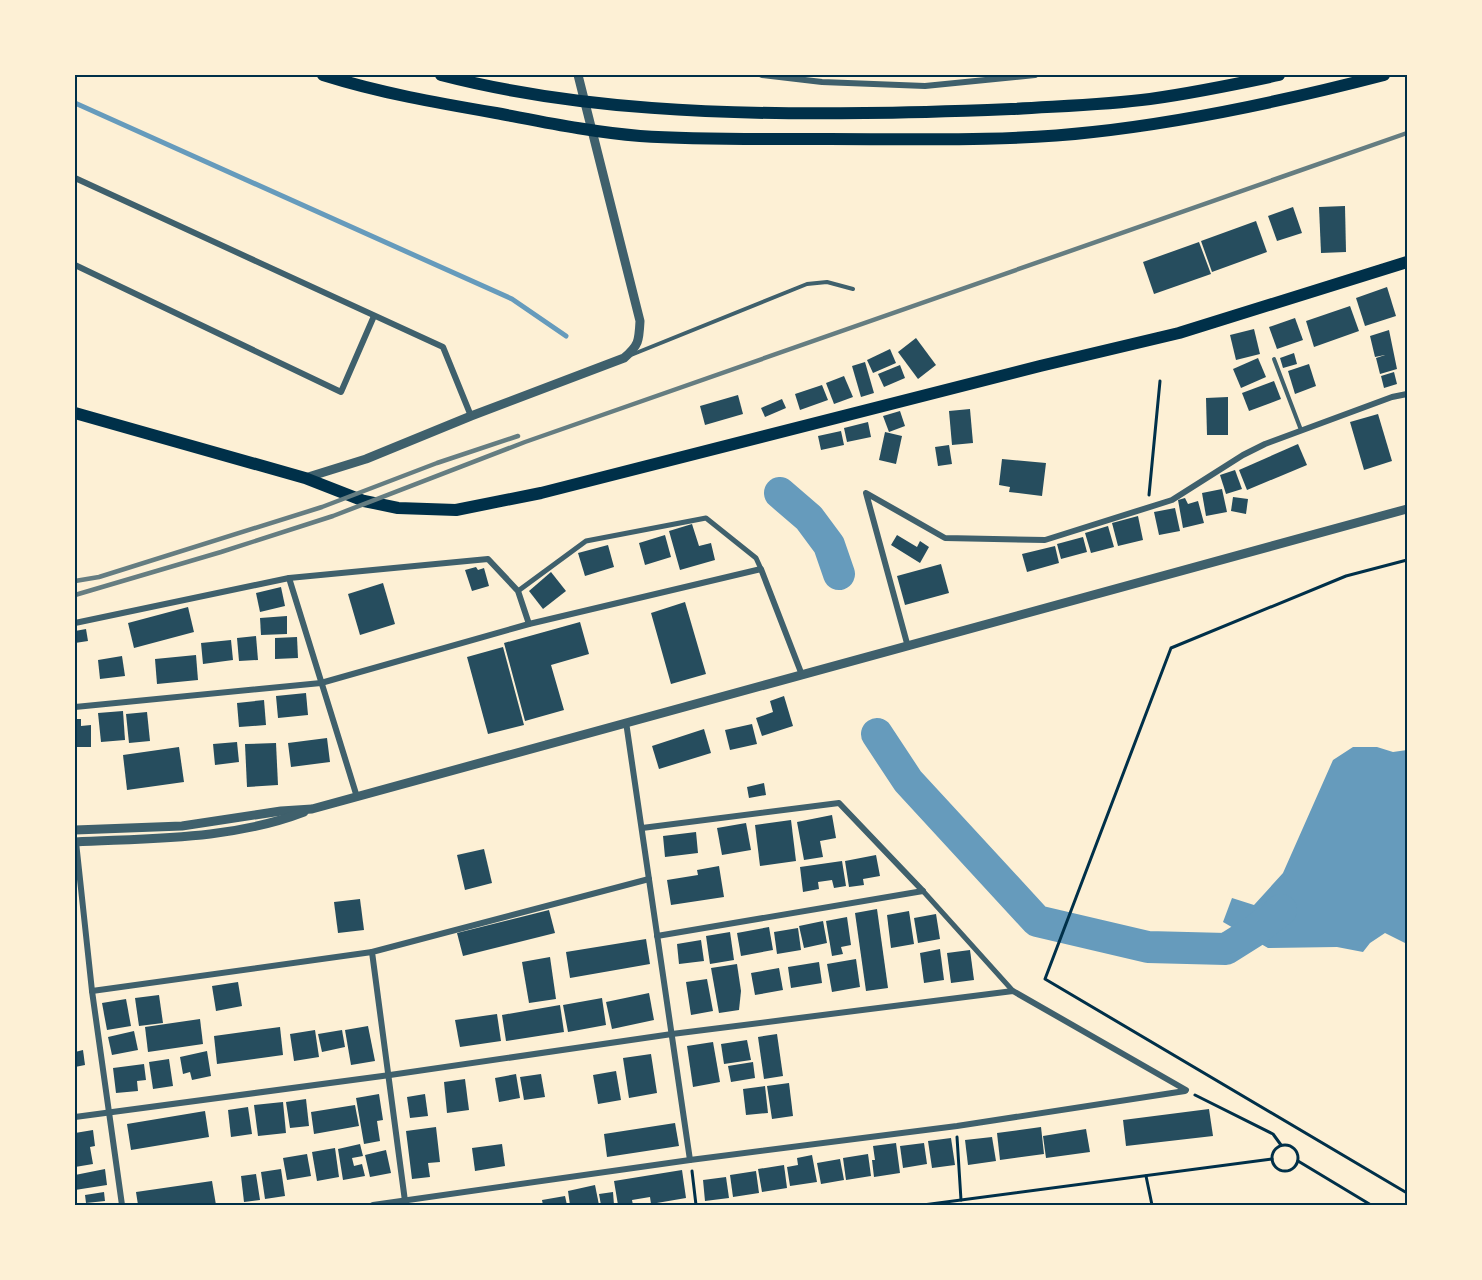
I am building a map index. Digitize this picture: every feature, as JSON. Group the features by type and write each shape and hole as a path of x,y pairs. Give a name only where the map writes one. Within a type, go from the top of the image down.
{"main road":[{"path":"323,75 419,100 573,128 637,135 698,139 941,139 1090,132 1140,126 1202,116 1384,75"},
{"path":"441,75 474,84 570,99 740,112 802,114 960,112 1083,106 1151,99 1279,75"},
{"path":"75,413 305,478 364,501 398,508 456,510 493,504 1019,371 1179,333 1407,262"}],"street":[{"path":"305,478 366,459 624,358 635,348 639,340 640,321 578,75"},
{"path":"762,75 822,82 925,86 1035,75"},
{"path":"75,178 443,347 471,416"},
{"path":"75,265 341,392 374,316"},
{"path":"908,647 866,493 945,538 1045,540 1172,500 1243,454 1264,444 1392,397 1407,394"},
{"path":"122,1205 92,990 76,842 168,839 232,831 281,821 312,809 1407,509"},
{"path":"518,591 586,541 706,518 756,558 802,675"},
{"path":"75,623 289,578 488,559 518,591 528,624"},
{"path":"75,707 321,683 528,624 761,569"},
{"path":"289,578 357,797"},
{"path":"626,722 690,1160"},
{"path":"642,828 839,803 923,891 1013,991 1186,1090"},
{"path":"75,830 182,826 281,811 312,809"},
{"path":"92,990 372,952 649,879"},
{"path":"657,936 923,891"},
{"path":"372,952 405,1201"},
{"path":"75,1117 672,1034 1013,991"},
{"path":"373,1205 690,1160 957,1126 1186,1090"}],"lane":[{"path":"624,358 807,284 827,282 853,289"},
{"path":"1274,359 1301,430"}],"path":[{"path":"1148,509 1160,381"},
{"path":"1407,560 1346,576 1171,648 1045,979 1407,1193"},
{"path":"1186,1090 1273,1134 1281,1145"},
{"path":"957,1126 961,1200"},
{"path":"1281,1145 1289,1145 1296,1149 1299,1155 1293,1169 1284,1171 1276,1167 1272,1159 1274,1151 1281,1145"},
{"path":"923,1205 1272,1159"},
{"path":"690,1160 696,1205"},
{"path":"1298,1161 1371,1205"},
{"path":"1146,1176 1152,1205"},
{"path":"989,1197 990,1205"}],"water":[{"path":"1353,747 1377,747 1393,752 1407,750 1407,944 1385,933 1370,943 1363,952 1337,947 1268,948 1223,922 1232,898 1254,905 1283,873 1333,760"}],"building":[{"path":"1345,206 1346,252 1321,253 1319,207"},
{"path":"1293,207 1302,233 1277,241 1268,216"},
{"path":"1256,221 1267,252 1212,272 1201,241"},
{"path":"1199,242 1211,274 1154,294 1143,262"},
{"path":"1387,287 1396,316 1365,326 1356,298"},
{"path":"1350,306 1359,331 1314,347 1306,321"},
{"path":"1295,318 1303,340 1277,349 1269,327"},
{"path":"1254,329 1260,354 1236,360 1230,335"},
{"path":"1389,330 1397,369 1380,374 1376,358 1385,355 1375,357 1370,336"},
{"path":"916,338 936,365 918,379 898,352"},
{"path":"890,349 896,363 873,373 867,360"},
{"path":"1294,353 1297,364 1283,368 1280,358"},
{"path":"1258,358 1266,377 1241,388 1233,369"},
{"path":"865,362 874,393 861,397 852,366"},
{"path":"1309,364 1316,386 1295,394 1288,371"},
{"path":"900,365 905,378 884,387 878,374"},
{"path":"1394,372 1397,384 1384,388 1381,376"},
{"path":"844,376 853,397 834,404 826,383"},
{"path":"1274,381 1281,399 1249,411 1242,393"},
{"path":"822,385 828,400 800,410 795,394"},
{"path":"738,395 743,414 705,425 700,406"},
{"path":"1228,397 1228,435 1207,435 1206,398"},
{"path":"782,399 786,408 765,417 761,408"},
{"path":"970,409 973,443 952,445 949,411"},
{"path":"900,411 905,426 889,432 883,416"},
{"path":"1378,414 1392,461 1364,470 1350,422"},
{"path":"868,422 871,437 847,442 844,428"},
{"path":"841,431 844,445 821,450 818,436"},
{"path":"885,432 902,436 896,464 879,460"},
{"path":"1298,444 1307,465 1247,490 1239,470"},
{"path":"949,445 952,464 938,466 935,447"},
{"path":"1002,459 1046,463 1042,496 1009,492 1010,487 999,485"},
{"path":"1235,470 1242,489 1226,494 1220,475"},
{"path":"1222,489 1227,512 1206,516 1202,493"},
{"path":"1233,497 1248,499 1246,514 1231,511"},
{"path":"1185,498 1188,504 1198,501 1204,523 1183,528 1178,500"},
{"path":"1175,508 1180,531 1159,535 1154,512"},
{"path":"1138,516 1143,540 1118,546 1112,523"},
{"path":"692,524 699,546 711,543 715,560 680,570 669,531"},
{"path":"1108,526 1114,547 1091,553 1085,533"},
{"path":"665,535 671,557 645,565 639,543"},
{"path":"897,535 917,547 920,541 929,547 920,563 891,545"},
{"path":"1083,537 1087,552 1061,559 1057,544"},
{"path":"608,545 614,567 585,576 578,553"},
{"path":"1055,546 1059,563 1027,572 1022,554"},
{"path":"941,564 949,593 905,605 897,576"},
{"path":"476,567 478,570 484,568 489,586 472,591 465,570"},
{"path":"551,572 566,591 543,609 529,591"},
{"path":"383,583 395,624 360,635 348,594"},
{"path":"281,587 285,606 260,612 256,593"},
{"path":"685,602 706,674 671,684 651,613"},
{"path":"188,607 194,632 134,648 128,623"},
{"path":"287,616 287,634 261,635 260,618"},
{"path":"580,622 589,654 551,665 564,710 525,721 504,643"},
{"path":"86,629 88,641 75,643 75,631"},
{"path":"256,636 258,660 239,661 237,638"},
{"path":"297,637 298,658 275,659 275,638"},
{"path":"231,640 233,660 203,664 201,643"},
{"path":"503,647 524,725 488,734 467,657"},
{"path":"196,655 198,680 157,684 155,659"},
{"path":"122,656 125,676 100,679 98,660"},
{"path":"306,693 308,715 278,718 276,696"},
{"path":"784,696 793,726 762,736 756,718 773,712 770,701"},
{"path":"264,700 266,725 239,727 237,703"},
{"path":"123,711 125,740 101,742 98,713"},
{"path":"147,712 150,741 129,743 126,714"},
{"path":"75,719 81,719 81,726 91,725 91,747 75,747"},
{"path":"752,724 757,744 730,750 725,730"},
{"path":"704,729 711,753 659,769 652,746"},
{"path":"327,738 330,762 291,767 288,743"},
{"path":"237,742 239,762 215,765 213,744"},
{"path":"276,743 278,785 247,787 245,744"},
{"path":"179,747 184,782 127,790 123,755"},
{"path":"764,783 766,795 749,798 747,787"},
{"path":"832,815 836,838 820,841 823,857 804,860 797,822"},
{"path":"791,820 796,861 760,866 755,825"},
{"path":"746,823 751,850 722,855 717,828"},
{"path":"696,832 698,853 665,857 663,836"},
{"path":"484,849 492,883 465,890 457,855"},
{"path":"876,855 880,876 863,879 864,885 849,887 845,861"},
{"path":"842,861 846,886 834,888 832,880 818,882 819,889 803,892 800,867"},
{"path":"719,866 724,897 671,905 667,880 698,875 697,870"},
{"path":"360,899 364,930 338,933 334,902"},
{"path":"877,909 888,988 866,991 855,913"},
{"path":"549,910 555,933 463,956 457,933"},
{"path":"909,911 914,944 891,948 887,915"},
{"path":"936,914 940,939 918,943 914,918"},
{"path":"847,917 851,945 841,947 843,954 832,956 826,921"},
{"path":"823,921 827,943 804,948 799,926"},
{"path":"769,927 773,950 741,956 737,933"},
{"path":"798,928 801,950 777,954 774,932"},
{"path":"730,932 734,960 710,964 706,936"},
{"path":"646,939 650,964 570,978 566,952"},
{"path":"701,940 704,961 679,964 677,944"},
{"path":"940,949 944,980 924,983 920,953"},
{"path":"970,950 974,980 951,983 947,953"},
{"path":"550,957 556,999 529,1003 522,962"},
{"path":"856,959 860,987 832,992 827,964"},
{"path":"819,962 822,983 791,988 788,967"},
{"path":"737,964 741,991 739,1010 719,1013 711,968"},
{"path":"779,968 783,990 755,995 751,973"},
{"path":"707,979 713,1011 691,1015 686,982"},
{"path":"238,982 242,1006 216,1011 212,986"},
{"path":"649,993 654,1020 612,1029 606,1002"},
{"path":"159,995 163,1023 139,1026 135,998"},
{"path":"602,998 606,1025 568,1032 563,1005"},
{"path":"126,999 131,1026 107,1030 102,1003"},
{"path":"560,1005 564,1032 506,1041 502,1015"},
{"path":"497,1014 501,1041 460,1047 455,1020"},
{"path":"200,1019 203,1044 148,1052 145,1027"},
{"path":"368,1026 375,1061 351,1065 345,1030"},
{"path":"280,1027 283,1055 217,1064 214,1036"},
{"path":"315,1030 319,1057 294,1061 290,1034"},
{"path":"342,1030 345,1047 322,1052 318,1034"},
{"path":"134,1031 138,1050 112,1055 108,1037"},
{"path":"777,1034 783,1076 764,1079 758,1037"},
{"path":"747,1040 751,1060 724,1064 721,1044"},
{"path":"713,1042 720,1082 693,1087 687,1046"},
{"path":"83,1050 85,1065 75,1067 75,1052"},
{"path":"207,1051 211,1076 192,1080 190,1072 183,1074 180,1057"},
{"path":"651,1054 657,1093 629,1098 623,1058"},
{"path":"169,1059 173,1086 153,1089 149,1062"},
{"path":"753,1062 755,1078 731,1082 728,1066"},
{"path":"144,1064 146,1080 137,1081 138,1091 116,1093 113,1068"},
{"path":"616,1071 621,1100 598,1104 593,1075"},
{"path":"516,1074 520,1098 499,1102 495,1078"},
{"path":"541,1074 545,1097 524,1100 520,1077"},
{"path":"465,1079 469,1110 447,1113 444,1082"},
{"path":"789,1083 793,1116 772,1119 767,1086"},
{"path":"765,1086 768,1113 746,1115 743,1089"},
{"path":"379,1094 383,1120 377,1121 380,1141 364,1144 356,1098"},
{"path":"425,1094 428,1116 410,1118 407,1097"},
{"path":"306,1099 309,1126 290,1128 286,1102"},
{"path":"283,1102 286,1133 258,1136 254,1105"},
{"path":"355,1105 359,1126 314,1134 311,1112"},
{"path":"248,1107 252,1134 231,1137 228,1110"},
{"path":"1209,1109 1213,1136 1126,1146 1123,1120"},
{"path":"205,1111 209,1137 131,1150 127,1124"},
{"path":"675,1123 679,1146 607,1157 604,1134"},
{"path":"436,1127 440,1162 428,1163 430,1177 412,1179 406,1131"},
{"path":"1041,1127 1044,1154 1000,1160 997,1133"},
{"path":"1086,1129 1090,1152 1046,1158 1043,1136"},
{"path":"93,1130 95,1146 90,1147 93,1164 75,1167 75,1133"},
{"path":"992,1137 996,1161 968,1165 965,1140"},
{"path":"951,1138 955,1165 932,1168 928,1141"},
{"path":"896,1143 900,1173 874,1177 873,1146"},
{"path":"924,1143 927,1164 903,1168 900,1146"},
{"path":"360,1144 363,1156 352,1158 354,1166 362,1164 365,1176 343,1180 338,1149"},
{"path":"502,1144 505,1166 475,1171 472,1148"},
{"path":"335,1148 339,1177 317,1181 312,1152"},
{"path":"386,1150 391,1173 370,1177 365,1155"},
{"path":"307,1154 311,1176 287,1180 283,1158"},
{"path":"868,1154 871,1176 846,1180 843,1158"},
{"path":"812,1155 817,1182 790,1186 787,1167 798,1165 797,1158"},
{"path":"840,1159 844,1180 821,1184 817,1163"},
{"path":"784,1165 787,1188 762,1192 758,1169"},
{"path":"105,1169 107,1185 75,1190 75,1175"},
{"path":"281,1169 285,1196 265,1199 261,1172"},
{"path":"682,1170 686,1198 651,1204 650,1197 632,1200 633,1205 618,1205 614,1181"},
{"path":"756,1171 759,1193 733,1197 730,1175"},
{"path":"256,1174 260,1200 244,1202 241,1176"},
{"path":"726,1177 729,1198 705,1201 703,1180"},
{"path":"212,1181 216,1205 138,1205 136,1192"},
{"path":"595,1185 599,1205 570,1205 568,1191"},
{"path":"104,1192 105,1201 86,1203 85,1195"},
{"path":"613,1192 614,1205 601,1205 599,1194"},
{"path":"565,1196 567,1205 543,1205 542,1200"}],"waterway":[{"path":"75,103 512,299 566,336"},
{"path":"780,493 809,518 829,545 839,574"},
{"path":"877,734 908,781 1037,921 1148,947 1226,949 1281,910"}],"railway":[{"path":"75,595 333,516 525,442 1407,133"},
{"path":"75,581 99,577 322,507 437,463 518,436"}]}
